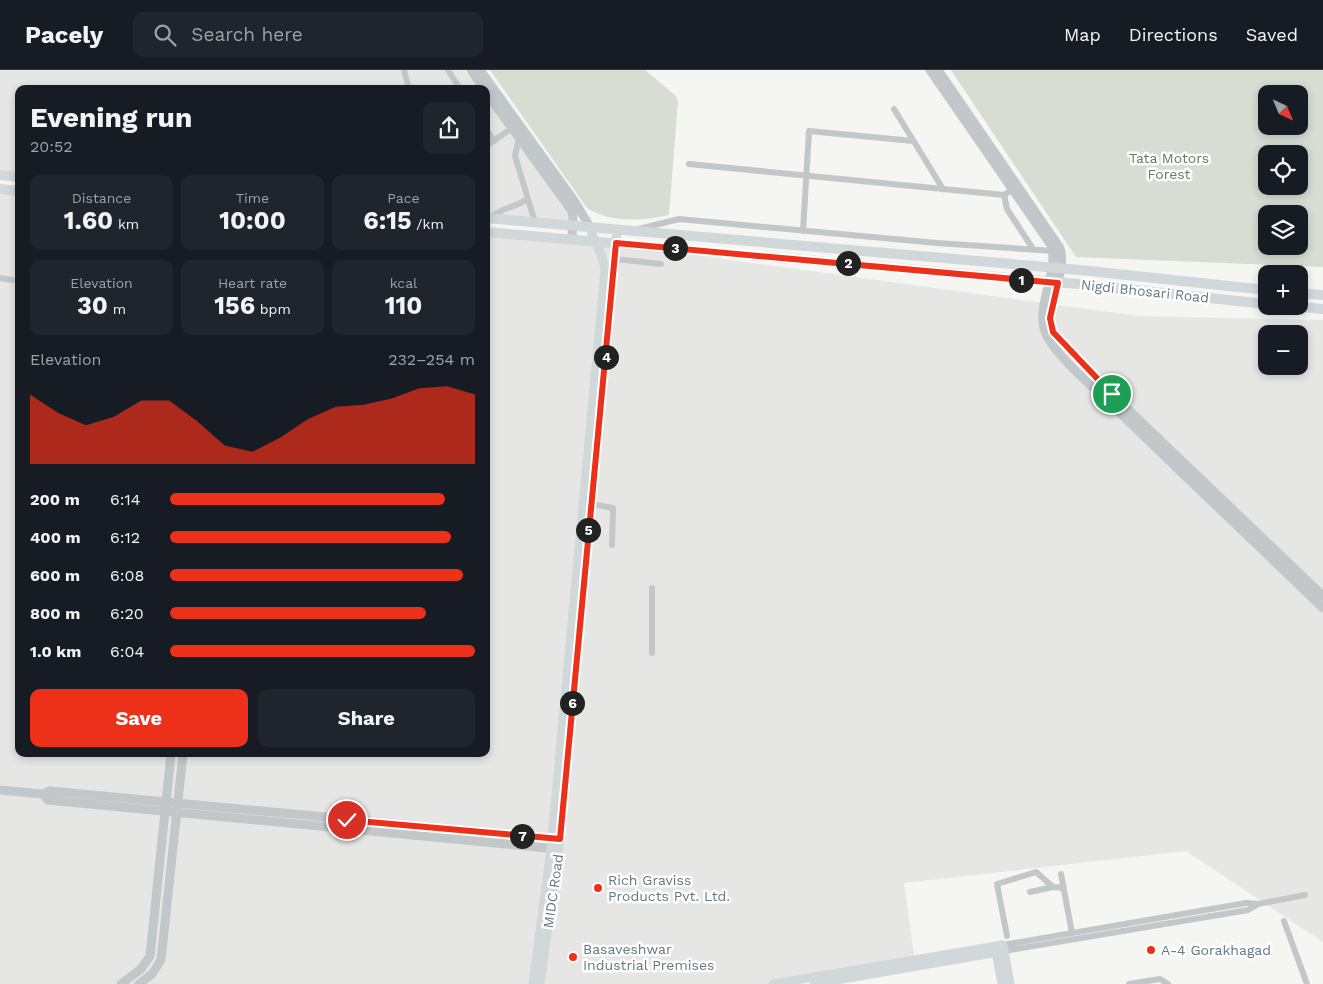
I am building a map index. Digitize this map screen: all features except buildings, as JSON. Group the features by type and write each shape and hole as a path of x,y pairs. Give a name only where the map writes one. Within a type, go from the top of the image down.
{"main road":[{"path":"0,175 15,177"},
{"path":"0,189 15,191"},
{"name":"Nigdi Bhosari Road","path":"490,215 573,226 1056,269 1258,289"},
{"path":"555,844 582,553 605,270 603,255 594,241 590,227"},
{"path":"582,553 591,504 617,230"},
{"name":"Nigdi Bhosari Road","path":"490,232 1258,303"},
{"path":"1308,294 1323,295"},
{"path":"1308,308 1323,309"},
{"name":"MIDC Road","path":"533,984 555,844"},
{"name":"MIDC Road","path":"540,984 555,844"},
{"path":"772,984 1001,946"},
{"path":"814,984 1001,946"},
{"path":"1001,946 1002,984"},
{"path":"1001,946 1010,984"}],"street":[{"path":"404,70 409,85"},
{"path":"448,70 457,85"},
{"path":"471,70 482,85"},
{"path":"480,70 490,85"},
{"path":"930,70 942,82 1057,251 1053,283 1042,319 1044,329 1052,344 1090,384 1323,608"},
{"path":"938,70 942,82"},
{"path":"490,86 515,125 519,138 567,204 573,216 572,240"},
{"path":"490,96 575,202 590,227"},
{"path":"894,109 943,189"},
{"path":"490,144 515,125"},
{"path":"803,231 809,131 913,141"},
{"path":"490,135 494,141"},
{"path":"519,138 515,156 535,222"},
{"path":"689,164 1004,195 1015,188"},
{"path":"1004,195 1007,209 1033,249"},
{"path":"490,215 528,199"},
{"path":"634,231 679,219 937,243 1057,251"},
{"path":"936,258 937,243"},
{"path":"615,259 661,264"},
{"path":"0,278 12,280"},
{"path":"1053,283 1050,318 1053,332 1112,394 1323,596"},
{"path":"591,504 614,508 612,545"},
{"path":"652,588 652,653"},
{"path":"121,984 141,969 150,956 171,757"},
{"path":"139,984 152,974 161,960 183,757"},
{"path":"0,790 42,794 48,800 166,806 555,844"},
{"path":"1001,946 997,884 1036,872 1052,886"},
{"path":"1061,874 1072,933"},
{"path":"1030,892 1052,886 1063,888"},
{"path":"1001,946 1246,903 1258,904 1305,896"},
{"path":"1001,946 1248,910 1258,904"},
{"path":"1284,922 1306,984"},
{"path":"152,945 163,946"},
{"path":"1129,984 1160,979 1168,984"}],"shaded area":[{"path":"0,70 464,70 477,85 15,85 15,175 0,173"},
{"path":"490,104 518,143 574,223 490,215"},
{"path":"0,191 15,193 15,757 490,757 490,232 592,241 1138,316 1323,320 1323,942 1186,851 904,883 915,962 783,984 0,984"}],"green space":[{"path":"490,70 645,70 676,96 678,101 669,215 648,219 627,219 606,216 587,208"},
{"name":"Tata Motors Forest","path":"951,70 1323,70 1323,267 1076,257"}],"place":[{"name":"Rich Graviss Products Pvt. Ltd.","path":"598,888"},
{"name":"A-4 Gorakhagad","path":"1151,950"},
{"name":"Basaveshwar Industrial Premises","path":"573,957"}],"route":[{"path":"347,820 560,839 580,605 601,410 616,243 1058,283 1050,318 1053,332 1112,394"}]}
